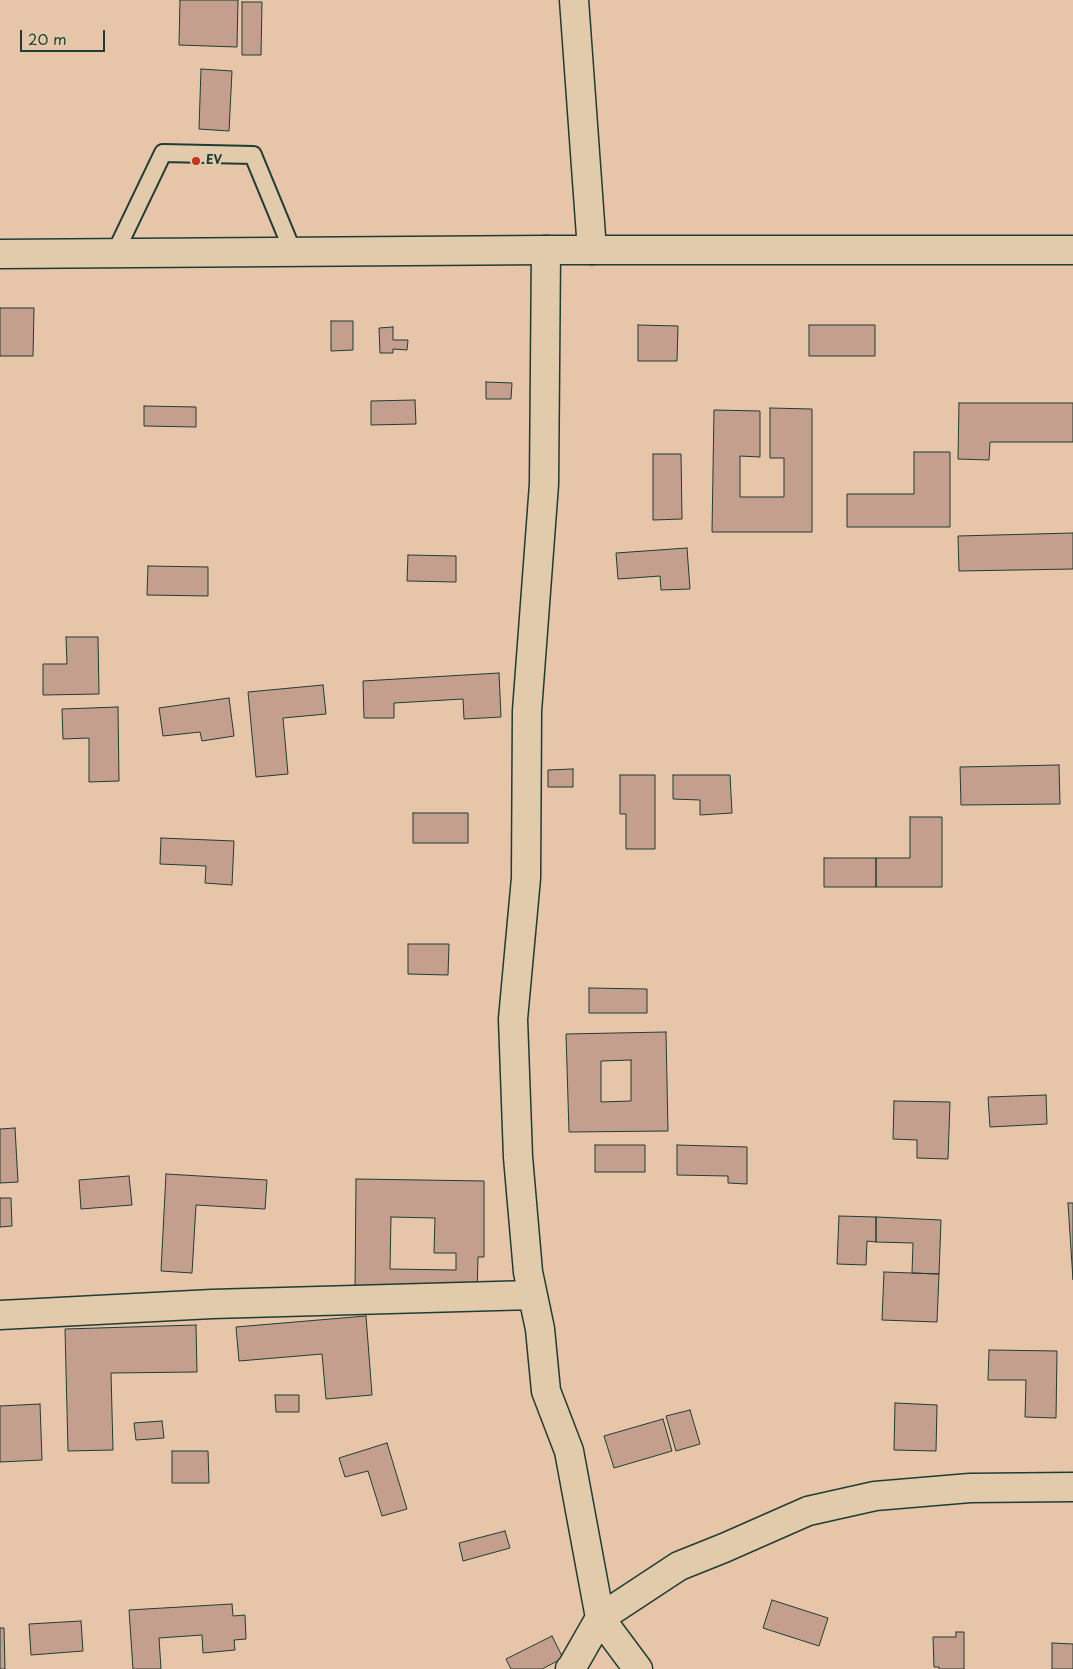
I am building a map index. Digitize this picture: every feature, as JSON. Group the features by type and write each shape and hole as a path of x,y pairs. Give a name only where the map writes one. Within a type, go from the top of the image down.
{"street":[{"path":"574,0 592,250"},
{"path":"546,250 544,484 527,711 526,878 513,1019 520,1176 524,1233 532,1295 540,1329 546,1391 569,1452 600,1618 638,1669"},
{"path":"0,254 546,250 1073,250"},
{"path":"0,1315 222,1304 532,1295"},
{"path":"570,1669 600,1618 679,1566 808,1512 875,1496 970,1488 1073,1487"}],"lane":[{"path":"115,254 163,153 253,155 293,252"}],"building":[{"path":"180,0 238,0 237,47 179,45"},
{"path":"242,2 262,2 261,55 242,55"},
{"path":"201,69 232,71 229,131 199,129"},
{"path":"0,308 34,308 33,356 0,356"},
{"path":"331,321 353,321 353,350 331,351"},
{"path":"638,325 678,326 677,361 638,361"},
{"path":"809,325 875,325 875,356 809,356"},
{"path":"393,327 393,340 408,340 407,350 393,349 393,353 380,353 379,328"},
{"path":"486,382 512,383 511,399 486,399"},
{"path":"415,400 416,424 371,425 371,401"},
{"path":"959,403 1073,403 1073,442 990,442 989,460 958,459"},
{"path":"144,406 196,407 196,427 144,426"},
{"path":"770,408 812,409 812,532 712,532 714,410 760,411 760,457 740,456 740,497 784,497 784,458 770,458"},
{"path":"914,452 950,452 950,527 847,527 847,494 914,494"},
{"path":"653,454 681,454 682,519 653,520"},
{"path":"1073,533 1073,569 959,571 958,536"},
{"path":"687,548 690,589 661,590 660,576 618,579 616,553"},
{"path":"408,555 456,556 456,582 407,581"},
{"path":"148,566 208,567 208,596 147,595"},
{"path":"66,637 98,637 99,694 43,695 43,664 67,664"},
{"path":"499,673 501,717 464,719 463,699 394,703 394,718 364,718 363,681"},
{"path":"323,685 326,714 283,718 288,774 256,777 248,692"},
{"path":"229,698 234,736 202,741 200,732 163,736 159,708"},
{"path":"118,707 119,781 89,782 89,738 63,739 62,709"},
{"path":"1059,765 1060,804 961,805 960,767"},
{"path":"573,769 573,787 548,787 548,770"},
{"path":"620,775 655,775 655,849 626,849 626,814 620,814"},
{"path":"673,775 730,775 732,813 700,815 700,800 673,799"},
{"path":"413,813 468,813 468,843 413,843"},
{"path":"910,817 942,817 942,887 876,887 876,858 910,858"},
{"path":"161,838 234,841 232,885 205,883 206,866 160,864"},
{"path":"824,858 876,858 876,887 824,887"},
{"path":"408,944 449,944 448,975 408,974"},
{"path":"589,988 647,989 647,1013 589,1013"},
{"path":"666,1032 668,1131 569,1132 566,1034","holes":["631,1060 631,1101 601,1102 601,1061"]},
{"path":"1046,1095 1047,1124 990,1127 988,1097"},
{"path":"894,1101 950,1102 948,1159 917,1158 917,1140 893,1139"},
{"path":"15,1128 18,1182 0,1183 0,1129"},
{"path":"595,1145 645,1145 645,1172 595,1172"},
{"path":"677,1145 747,1147 747,1184 728,1183 728,1176 677,1175"},
{"path":"166,1174 267,1180 265,1209 196,1205 192,1273 161,1271"},
{"path":"129,1176 132,1205 81,1209 79,1180"},
{"path":"356,1179 484,1181 484,1257 478,1257 477,1294 355,1293","holes":["391,1217 435,1218 434,1253 456,1253 456,1270 390,1269"]},
{"path":"0,1198 11,1198 12,1226 0,1227"},
{"path":"1068,1203 1073,1203 1073,1280"},
{"path":"839,1216 876,1217 876,1242 867,1241 866,1265 837,1264"},
{"path":"876,1217 941,1220 939,1274 912,1273 913,1243 876,1242"},
{"path":"884,1272 939,1274 937,1322 882,1320"},
{"path":"366,1316 372,1395 326,1399 322,1354 239,1361 236,1327"},
{"path":"196,1325 197,1372 111,1373 113,1450 68,1451 65,1329"},
{"path":"989,1350 1057,1351 1056,1418 1025,1417 1026,1380 988,1380"},
{"path":"275,1395 299,1395 299,1412 276,1412"},
{"path":"895,1403 937,1405 936,1451 894,1450"},
{"path":"40,1404 42,1460 0,1462 0,1406"},
{"path":"690,1410 700,1444 676,1451 666,1416"},
{"path":"663,1419 672,1451 614,1468 604,1436"},
{"path":"162,1421 164,1438 136,1440 134,1423"},
{"path":"387,1443 407,1509 382,1516 368,1471 345,1477 339,1458"},
{"path":"172,1451 208,1451 209,1483 172,1483"},
{"path":"505,1531 510,1548 463,1561 459,1543"},
{"path":"772,1600 828,1618 819,1646 763,1628"},
{"path":"232,1604 233,1616 245,1615 246,1639 234,1640 235,1650 203,1653 202,1635 159,1638 161,1669 133,1669 129,1610"},
{"path":"81,1621 83,1651 31,1655 29,1624"},
{"path":"0,1628 4,1628 5,1669 0,1669"},
{"path":"956,1632 964,1632 964,1669 939,1669 939,1667 934,1667 933,1637 956,1637"},
{"path":"552,1636 563,1658 542,1669 511,1669 506,1659"},
{"path":"1052,1643 1073,1644 1073,1669 1052,1669"}],"place":[{"name":"EV","path":"196,161"}]}
